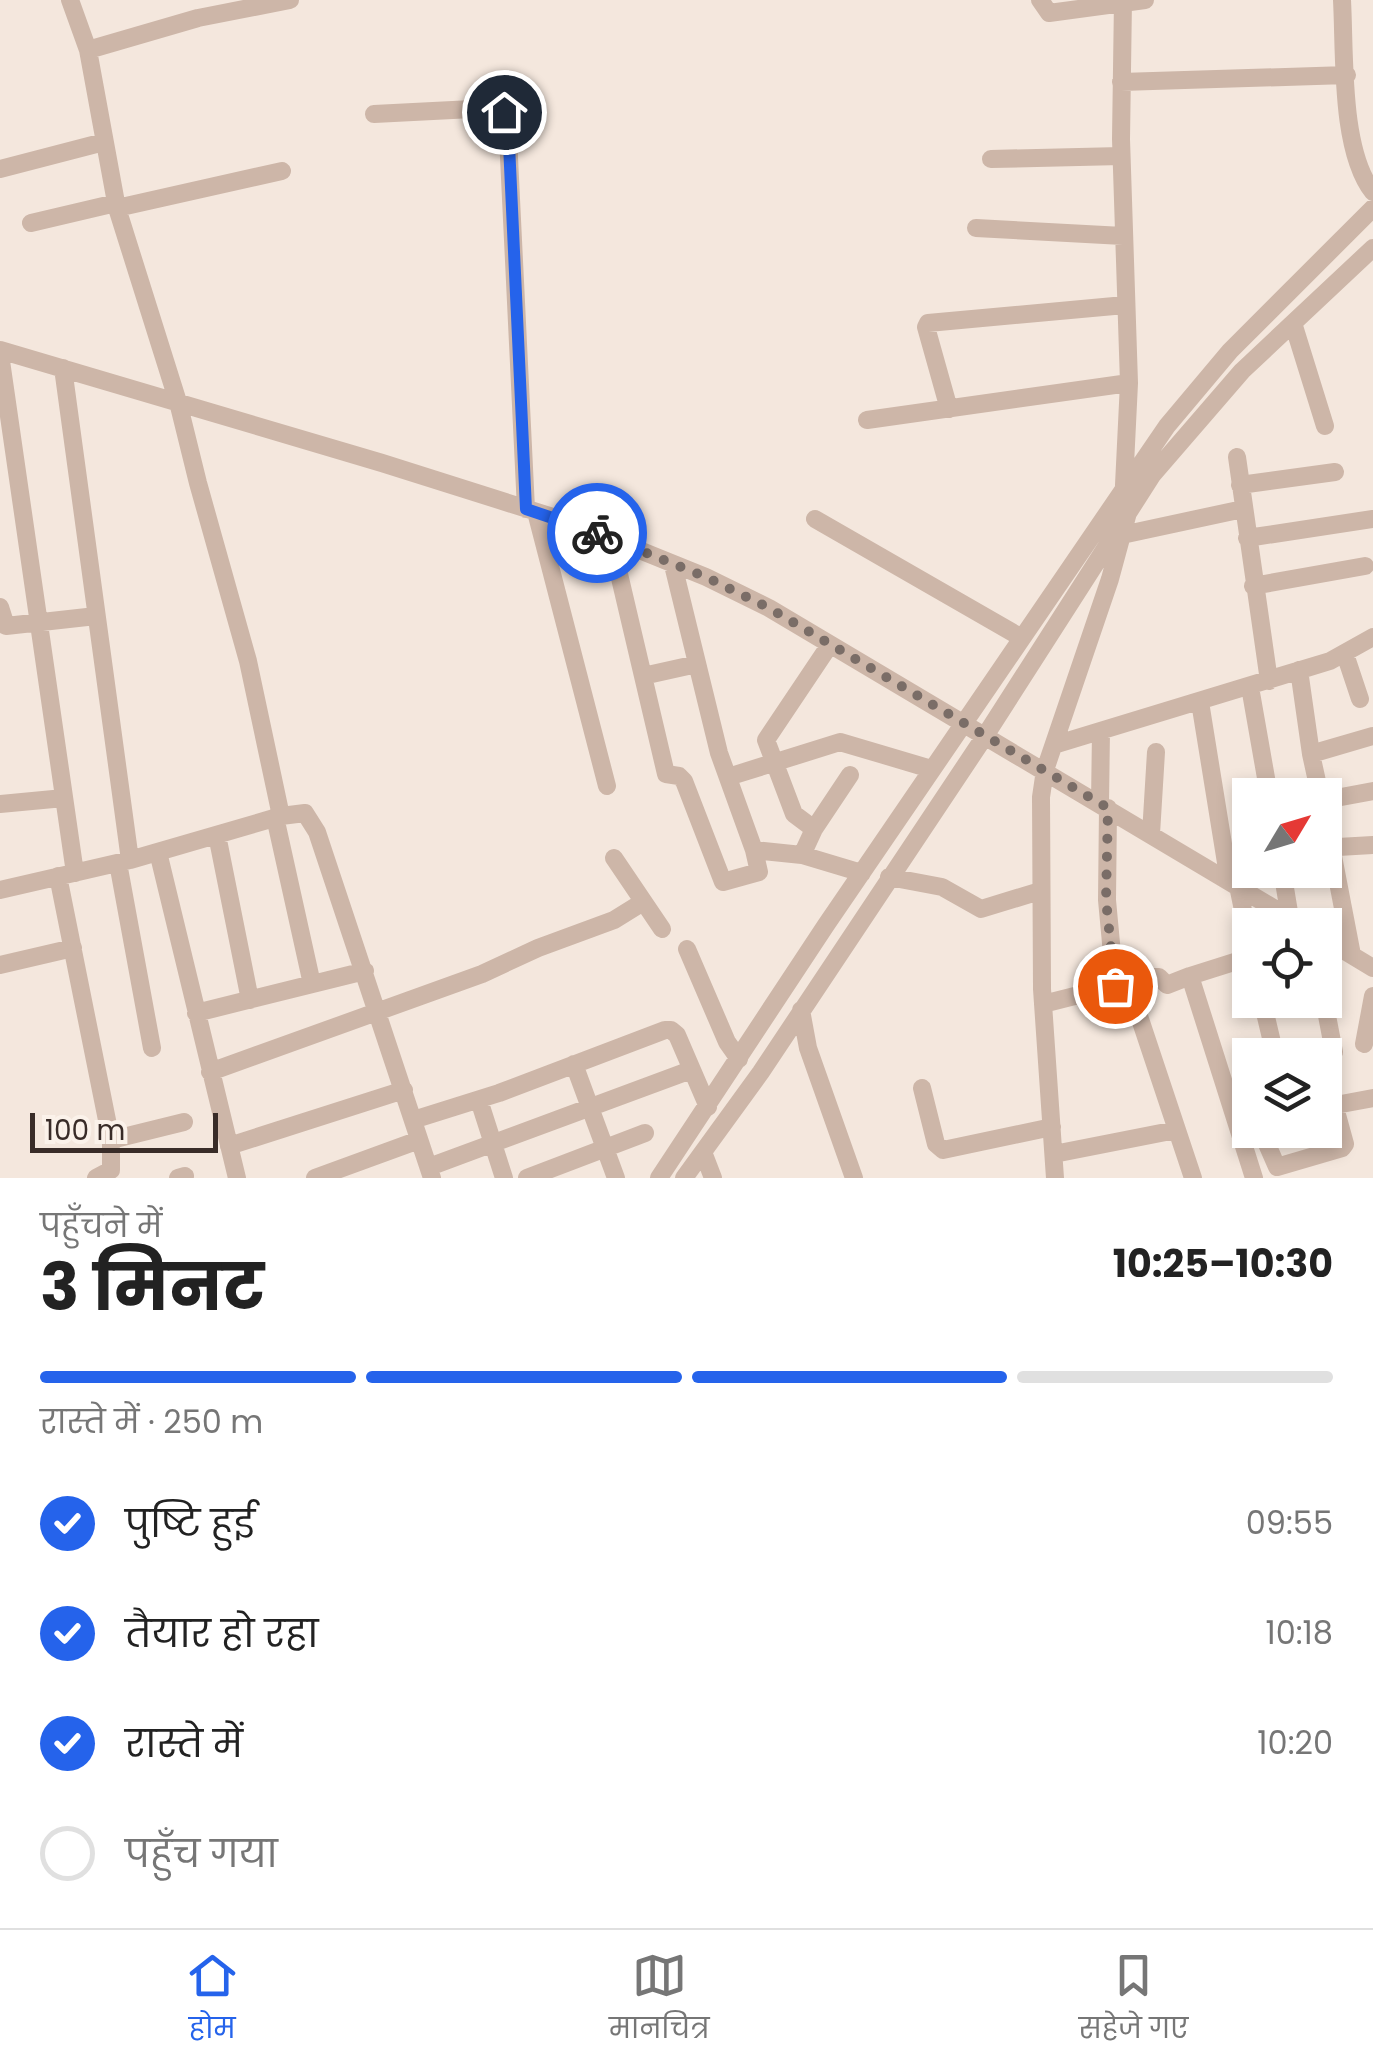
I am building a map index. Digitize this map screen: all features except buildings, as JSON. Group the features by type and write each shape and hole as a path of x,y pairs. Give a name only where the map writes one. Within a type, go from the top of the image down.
{"street":[{"path":"70,0 88,50 116,206 178,402 248,661 312,984"},
{"path":"88,50 198,18 290,0"},
{"path":"1040,0 1049,13 1145,0"},
{"path":"1056,1178 1043,1004 1041,796 1122,535 1127,498 1129,382 1121,156 1123,0"},
{"path":"1342,0 1355,160 1373,192"},
{"path":"1121,82 1347,75"},
{"path":"374,114 492,108 507,116 531,510 606,786"},
{"path":"0,169 104,142"},
{"path":"991,159 1121,156"},
{"path":"31,222 282,171"},
{"path":"659,1178 739,1060 836,931 889,878 975,730 1127,498 1167,426 1230,350 1373,208"},
{"path":"976,228 1123,236"},
{"path":"684,1178 801,1010 862,872 931,770 975,730 1022,638 1127,498 1206,409 1373,248"},
{"path":"1353,268 1373,267"},
{"path":"950,408 928,323 1125,306"},
{"path":"1293,323 1325,426"},
{"path":"103,1177 112,1164 111,1140 73,948 64,798 0,352 531,510 734,590 1046,770 1232,883"},
{"path":"62,368 124,862 152,1048"},
{"path":"867,420 1129,382"},
{"path":"1237,456 1268,680"},
{"path":"1240,485 1335,472"},
{"path":"1122,535 1244,510"},
{"path":"1247,538 1373,519"},
{"path":"815,520 1022,638"},
{"path":"612,540 666,774 684,781 720,880 727,882 756,874 754,850 728,778 673,565"},
{"path":"1253,586 1365,566"},
{"path":"0,607 3,626 96,616"},
{"path":"1054,745 1250,687 1345,654 1373,637"},
{"path":"814,829 794,814 766,740 829,646"},
{"path":"1345,654 1360,699"},
{"path":"643,676 698,664"},
{"path":"1300,670 1317,778"},
{"path":"1354,680 1373,674"},
{"path":"1250,687 1266,778"},
{"path":"1200,702 1232,878"},
{"path":"1101,731 1106,900 1122,985 1192,1178"},
{"path":"1310,754 1373,736"},
{"path":"728,778 840,742 931,770"},
{"path":"1151,834 1156,752"},
{"path":"802,855 814,829 850,775"},
{"path":"1342,795 1373,792"},
{"path":"0,804 64,798"},
{"path":"0,890 124,862 278,816 305,813 312,822 365,972 430,1172 492,1142 691,1070"},
{"path":"217,834 250,1000"},
{"path":"1342,847 1373,845"},
{"path":"754,850 802,855 862,872"},
{"path":"158,852 237,1178"},
{"path":"614,858 662,929"},
{"path":"889,878 942,887 982,909 1040,892"},
{"path":"1240,888 1274,908"},
{"path":"1339,888 1352,955"},
{"path":"210,1072 378,1013 614,920 643,902"},
{"path":"0,965 73,948"},
{"path":"687,949 727,1042 739,1060"},
{"path":"1342,949 1373,968"},
{"path":"1043,1004 1156,977 1167,984 1232,962"},
{"path":"196,1013 365,972"},
{"path":"1190,976 1232,1106"},
{"path":"1364,1044 1373,996"},
{"path":"801,1010 808,1048 854,1178"},
{"path":"413,1120 672,1030 708,1107"},
{"path":"574,1064 616,1178"},
{"path":"922,1088 936,1144 943,1150 1052,1127"},
{"path":"229,1146 404,1090"},
{"path":"1342,1104 1373,1098"},
{"path":"479,1100 504,1178"},
{"path":"111,1140 184,1122"},
{"path":"1054,1154 1176,1130"},
{"path":"527,1178 645,1133"},
{"path":"315,1178 419,1140"},
{"path":"1245,1148 1254,1178"},
{"path":"1273,1148 1278,1167 1342,1148"},
{"path":"703,1152 712,1178"}],"way so far":[{"path":"597,533 706,577 769,608 1108,808 1106,900 1115,986"}],"route":[{"path":"504,112 508,123 526,509 597,533"}]}
